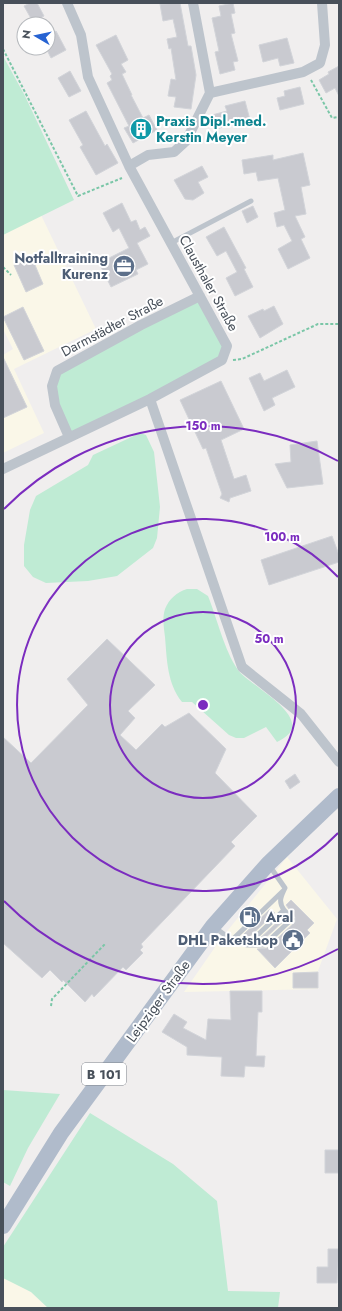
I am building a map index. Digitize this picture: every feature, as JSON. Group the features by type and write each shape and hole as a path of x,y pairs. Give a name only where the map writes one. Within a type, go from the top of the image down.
{"main road":[{"name":"Leipziger Straße","path":"3,1226 61,1133 214,926 268,864 339,796"}],"street":[{"name":"Clausthaler Straße","path":"67,3 81,35 88,77 131,170 227,346 222,360"},
{"path":"131,170 148,155 174,152 186,141 210,93 193,3"},
{"path":"210,93 306,71 320,63 325,45 322,3"},
{"name":"Darmstädter Straße","path":"69,437 56,405 52,386 57,371 135,328 200,296"},
{"path":"3,469 150,400 222,360"},
{"path":"150,400 242,667 301,714 339,762"}],"lane":[{"path":"171,243 251,201"},
{"path":"268,864 285,888"},
{"path":"214,926 232,940 248,945 264,945 292,919 281,905 280,899 285,888"},
{"path":"232,940 285,888"},
{"path":"248,945 284,910"}],"path":[{"path":"3,49 28,95 78,196 131,170"},
{"path":"306,71 332,118 339,117"},
{"path":"3,267 11,275"},
{"path":"222,360 242,360 318,324 339,324"},
{"path":"51,1006 52,999 105,944"}],"shaded area":[{"path":"41,215 96,329 14,369 44,433 3,453 3,355 13,349 3,329 3,234"},
{"path":"287,857 337,919 318,971 318,989 184,992 220,940"},
{"path":"3,1277 31,1292 48,1308 3,1308"}],"green space":[{"path":"3,56 25,96 74,200 3,235"},
{"path":"200,296 227,346 222,360 69,437 55,405 57,371"},
{"path":"140,433 146,435 154,452 160,507 157,538 153,548 117,576 88,581 46,583 33,577 24,566 24,545 30,510 36,496 88,465 93,455"},
{"path":"197,589 208,596 225,644 238,670 244,677 279,704 288,714 292,724 289,733 277,742 266,727 244,738 236,738 229,735 192,702 182,702 177,695 173,687 167,663 164,616 165,609 171,599 183,590"},
{"path":"3,1090 60,1094 28,1148 10,1186 3,1182"},
{"path":"90,1113 173,1164 217,1201 228,1291 280,1292 278,1308 48,1308 31,1292 3,1278 3,1247"}],"building":[{"path":"30,3 37,3 44,16 30,16 24,6"},
{"path":"180,3 188,46 191,46 196,75 191,109 174,107 176,97 168,96 171,79 176,80 171,48 169,49 167,39 177,37 173,19 163,21 160,4"},
{"path":"233,3 235,13 231,14 235,33 231,34 238,61 233,62 235,70 220,74 215,52 219,51 212,18 221,16 219,6"},
{"path":"56,31 66,50 56,55"},
{"path":"116,35 128,60 121,64 126,72 122,74 131,95 143,118 149,115 157,130 133,143 124,128 129,126 107,83 112,80 110,76 112,74 96,45"},
{"path":"287,38 294,63 280,66 278,58 263,62 259,45"},
{"path":"339,66 339,96 335,88 326,93 319,80 329,74 328,72"},
{"path":"70,71 81,91 69,97 58,78"},
{"path":"300,87 304,104 280,110 277,98 285,96 284,91"},
{"path":"245,101 250,120 216,129 212,115 227,111 225,106"},
{"path":"86,111 105,146 107,144 118,163 96,175 80,147 83,145 69,120"},
{"path":"303,153 310,185 301,187 306,214 295,216 305,237 301,239 310,258 288,269 278,249 292,241 284,225 277,227 274,213 285,210 278,178 258,181 256,172 244,174 242,160 273,155 273,160"},
{"path":"202,166 208,177 198,182 204,193 193,200 185,199 174,180"},
{"path":"122,203 131,222 136,220 140,230 145,227 150,236 137,243 148,264 136,270 138,274 111,287 99,263 129,248 119,228 113,232 103,213"},
{"path":"253,206 258,217 247,223 242,211"},
{"path":"224,227 246,268 244,269 253,287 235,296 226,278 237,272 226,251 217,256 206,237"},
{"path":"32,258 43,284 26,292 14,265"},
{"path":"274,306 283,324 260,338 248,316"},
{"path":"23,307 44,351 24,360 3,317"},
{"path":"3,357 27,407 3,418"},
{"path":"287,370 295,387 272,398 275,405 264,411 249,378 260,373 264,381"},
{"path":"221,381 244,429 221,440 234,479 246,475 251,491 230,498 229,502 220,498 222,494 206,448 203,449 180,400"},
{"path":"317,441 323,484 287,488 275,464 291,462 290,445"},
{"path":"332,536 339,555 339,562 269,585 261,560"},
{"path":"107,639 155,685 128,711 135,718 120,735 136,750 162,724 165,727 189,713 226,749 215,773 257,816 231,842 235,846 141,944 143,947 140,950 143,953 126,970 123,967 94,997 92,994 85,1002 63,980 62,982 50,970 42,978 3,943 3,737 31,763 88,705 67,679"},
{"path":"295,774 300,782 290,789 285,781"},
{"path":"291,900 314,923 307,930 310,933 275,968 257,949 267,948 295,922 295,917 286,905"},
{"path":"270,909 275,913 247,939 243,935"},
{"path":"284,916 286,919 262,941 257,941"},
{"path":"318,972 318,988 293,988 293,973"},
{"path":"230,991 262,991 262,1012 258,1012 256,1056 265,1056 264,1067 245,1066 244,1077 221,1076 222,1057 187,1055 187,1047 162,1032 174,1014 187,1022 183,1028 206,1040 208,1019 231,1020"},
{"path":"325,1150 339,1150 339,1173 325,1173"},
{"path":"328,1249 339,1249 337,1283 317,1283 317,1267 328,1267"}],"place":[{"name":"Praxis Dipl.-med. Kerstin Meyer","path":"141,129"},
{"name":"Notfalltraining Kurenz","path":"124,266"},
{"name":"Aral","path":"250,917"},
{"name":"DHL Paketshop","path":"293,940"}]}
